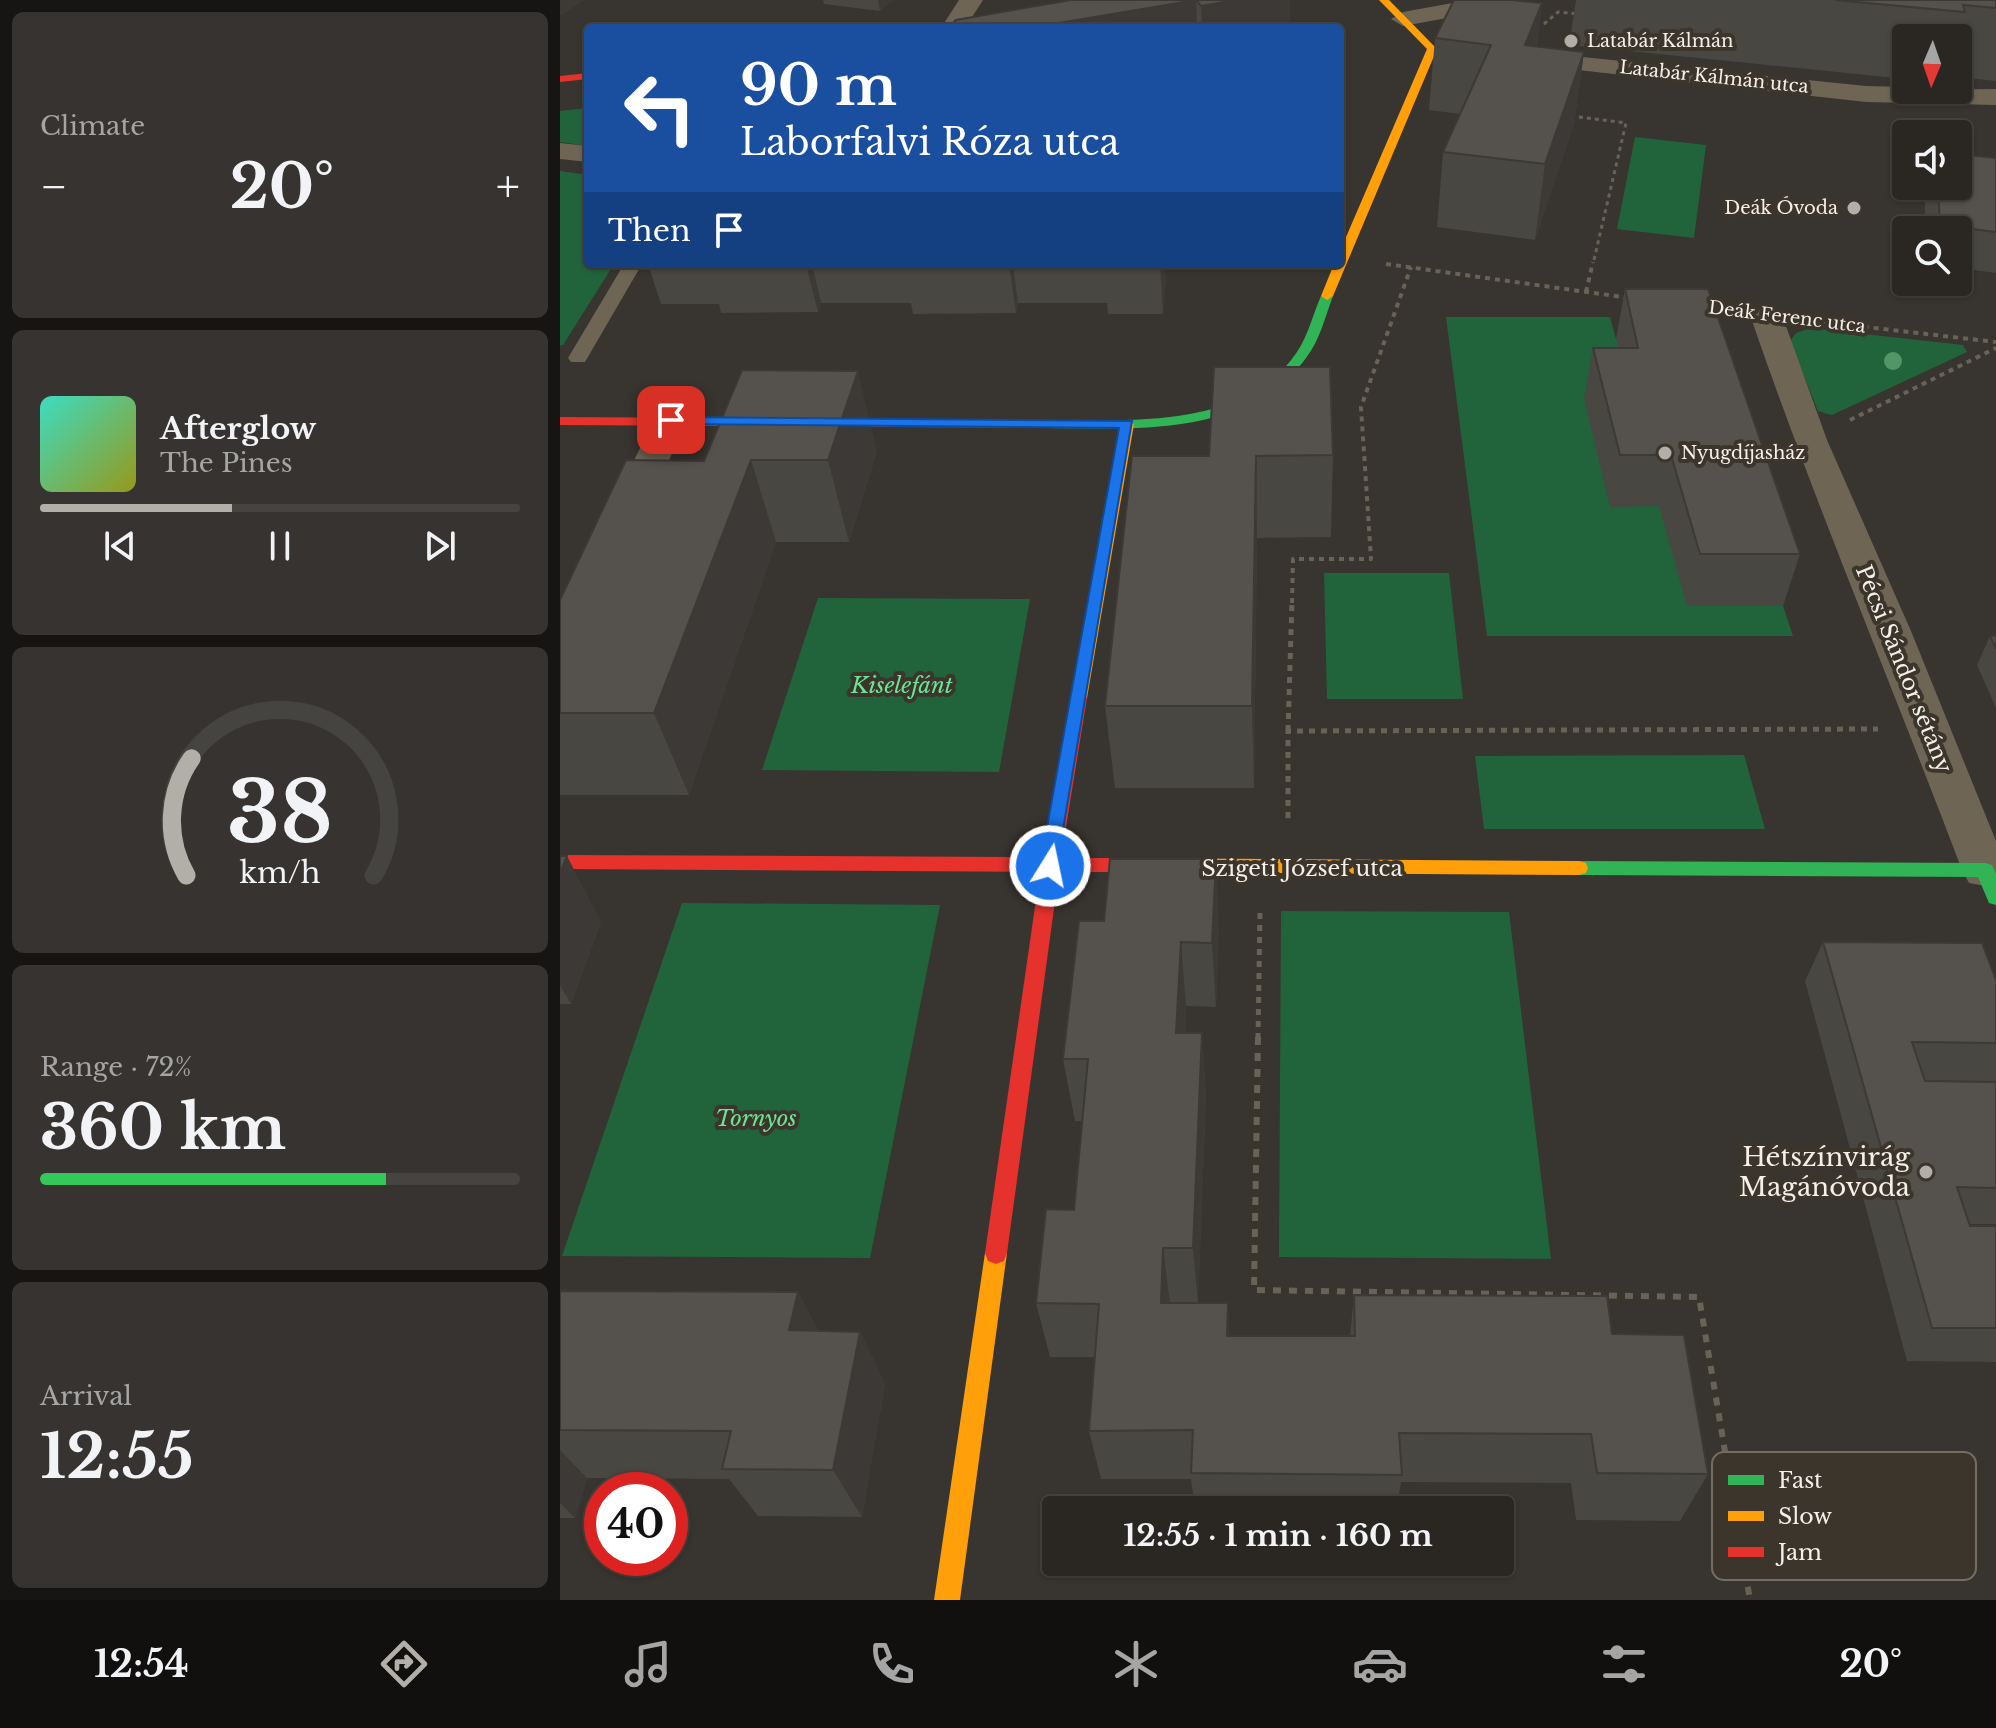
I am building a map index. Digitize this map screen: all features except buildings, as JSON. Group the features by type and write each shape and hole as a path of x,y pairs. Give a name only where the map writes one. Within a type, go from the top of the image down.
{"street":[{"path":"956,24 971,0"},
{"path":"1384,0 1432,49 1463,52"},
{"path":"1403,19 1508,0"},
{"path":"1344,256 1432,49"},
{"name":"Latabár Kálmán utca","path":"1494,55 1866,94 1996,97"},
{"path":"560,79 584,76"},
{"path":"560,151 584,154"},
{"path":"560,421 1127,424 1210,417 1265,392 1301,357 1339,268"},
{"name":"Pécsi Sándor sétány","path":"1766,315 1810,440 1992,880"},
{"path":"609,549 671,420"},
{"path":"947,1600 1050,866 1127,424"},
{"name":"Szigeti József utca","path":"560,862 1992,880"}],"lane":[{"path":"578,358 631,268"}],"path":[{"path":"1540,27 1558,12 1590,16"},
{"path":"1586,292 1626,123 1570,117 1587,63"},
{"path":"1344,258 1631,298"},
{"path":"1411,267 1361,407 1371,559 1293,559 1288,731 1289,869 1260,908 1254,1290 1699,1297 1725,1452"},
{"name":"Deák Ferenc utca","path":"1766,315 1996,345"},
{"path":"1810,440 1996,345"},
{"path":"1288,731 1927,729"},
{"path":"1747,1580 1750,1600"}],"green space":[{"path":"584,108 584,145 560,142 560,111"},
{"path":"1635,137 1706,145 1694,238 1617,229"},
{"path":"560,171 584,174 584,268 611,268 563,345 560,345"},
{"path":"1446,317 1610,317 1616,339 1696,339 1793,636 1487,636"},
{"path":"1810,328 1963,345 1967,352 1832,415 1818,411 1790,341 1796,333"},
{"path":"1324,573 1449,573 1463,699 1327,699"},
{"name":"Kiselefánt","path":"818,598 1030,599 999,772 762,770"},
{"path":"1744,755 1765,829 1484,829 1475,756"},
{"name":"Tornyos","path":"682,903 940,905 870,1258 562,1256"},
{"path":"1281,911 1509,912 1551,1259 1279,1257"}],"traffic: fast":[{"path":"1048,424 1184,420 1247,400 1275,383 1300,358 1327,296"},
{"path":"1579,868 1985,870 1996,898"}],"traffic: slow":[{"path":"1344,256 1432,49 1384,0"},
{"path":"1327,296 1339,268"},
{"path":"1079,698 1127,424"},
{"path":"1112,865 1579,868"},
{"path":"947,1600 996,1253"}],"traffic: jam":[{"path":"560,79 584,76"},
{"path":"560,421 1048,424"},
{"path":"996,1253 1050,866 1079,698"},
{"path":"560,862 1112,865"}],"place":[{"name":"Latabár Kálmán","path":"1571,41"},
{"name":"Deák Óvoda","path":"1854,208"},
{"name":"Nyugdíjasház","path":"1665,453"},
{"name":"Hétszínvirág Magánóvoda","path":"1926,1172"}],"route":[{"path":"671,420 1127,424 1050,866"}]}
